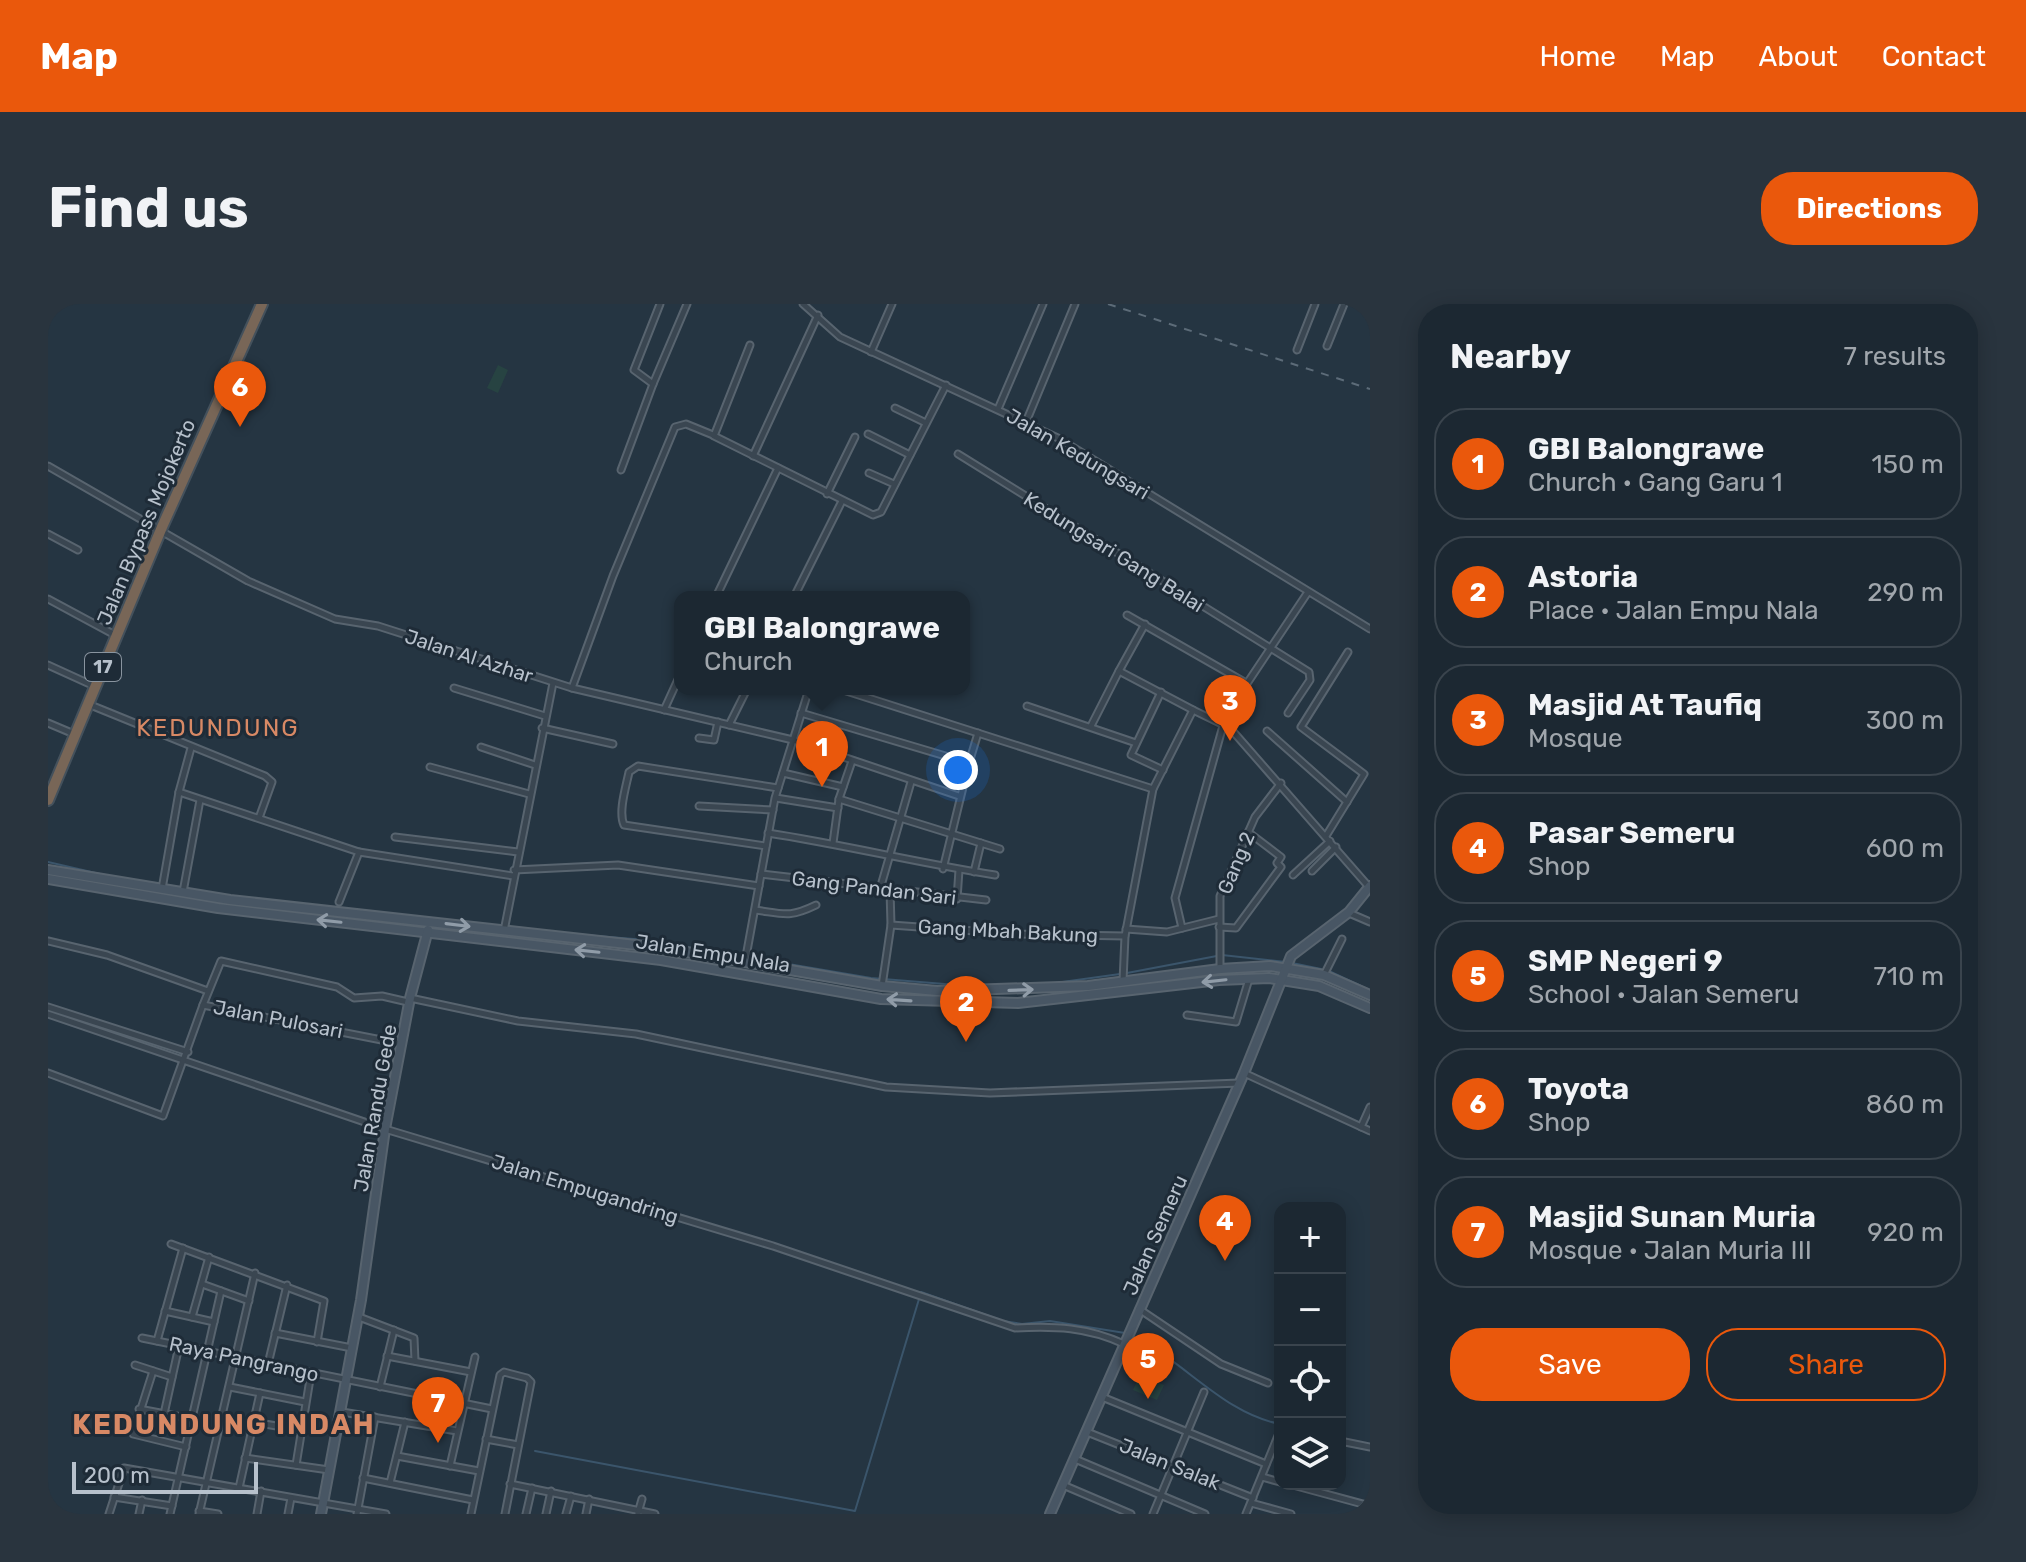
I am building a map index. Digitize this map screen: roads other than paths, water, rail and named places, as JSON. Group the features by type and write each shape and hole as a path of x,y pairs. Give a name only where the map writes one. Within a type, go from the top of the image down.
{"highway":[{"name":"Jalan Bypass Mojokerto","path":"49,793 159,533 262,304"}],"main road":[{"name":"Jalan Empu Nala","path":"48,870 183,888 213,902"},
{"name":"Jalan Empu Nala","path":"48,879 427,933 649,958 881,999 1018,1003 1249,978 1283,978 1319,986 1370,1008"},
{"path":"1288,965 1300,947 1349,912 1369,886"},
{"name":"Jalan Empu Nala","path":"229,905 505,928 745,958 882,982 970,991 1088,986 1123,976 1288,965 1324,975 1370,995"},
{"name":"Jalan Randu Gede","path":"321,1514 359,1317 386,1126 410,1000 430,922"},
{"name":"Jalan Semeru","path":"1052,1513 1240,1083 1288,965"},
{"path":"1088,986 1090,997"}],"street":[{"path":"653,384 639,377 634,370 660,304"},
{"path":"621,470 687,304"},
{"name":"Jalan Kedungsari","path":"803,304 840,337 1026,422 1370,629"},
{"path":"871,352 892,304"},
{"path":"998,409 1043,304"},
{"path":"1026,422 1075,304"},
{"path":"1297,350 1315,304"},
{"path":"1327,346 1344,304"},
{"path":"753,456 818,315"},
{"path":"714,436 750,345"},
{"path":"572,688 613,576 675,427 686,424 714,436 827,494 877,515 946,385"},
{"path":"895,408 926,423"},
{"path":"868,434 910,455"},
{"path":"827,494 855,437"},
{"name":"Kedungsari Gang Balai","path":"958,454 1311,675 1288,713"},
{"name":"Jalan Al Azhar","path":"48,466 159,533 205,555 263,589 335,619 378,626 553,683 793,740 959,796"},
{"path":"719,591 778,468"},
{"path":"869,473 894,484"},
{"path":"797,591 842,501"},
{"path":"48,534 78,550"},
{"path":"1182,928 1175,898 1223,725 1246,683 1308,592"},
{"path":"48,599 116,636"},
{"path":"1127,615 1246,683"},
{"path":"1091,726 1145,624"},
{"path":"1293,875 1328,838 1364,774 1301,727 1348,652"},
{"path":"48,665 95,686"},
{"path":"1119,671 1223,725 1281,783 1369,886"},
{"path":"505,928 553,683"},
{"path":"454,688 545,716"},
{"path":"664,710 674,688"},
{"path":"1161,692 1131,755 1163,770"},
{"path":"729,725 744,695"},
{"path":"745,958 775,798 807,695"},
{"path":"859,695 1153,789"},
{"path":"88,704 272,782 259,818"},
{"path":"1027,706 1136,743"},
{"path":"1123,976 1125,932 1153,789 1193,710"},
{"path":"801,713 969,763"},
{"path":"699,738 714,740 718,722"},
{"path":"48,723 75,734"},
{"path":"542,728 613,744"},
{"path":"1267,731 1347,802"},
{"path":"943,869 949,834 978,733"},
{"path":"481,747 535,765"},
{"path":"162,885 179,792 191,748"},
{"path":"833,843 839,799 852,761"},
{"path":"766,846 623,824 621,809 626,799 629,772 643,766 778,788"},
{"path":"430,767 529,794"},
{"path":"783,773 843,787"},
{"path":"880,889 911,782"},
{"name":"Gang 2","path":"1220,969 1220,896 1248,832 1281,783"},
{"path":"179,792 359,852 514,873 618,865 759,886"},
{"path":"775,798 838,808"},
{"path":"839,799 1000,849"},
{"path":"183,888 200,800"},
{"path":"699,806 773,810"},
{"path":"1219,927 1236,928 1281,867 1277,862 1281,857 1248,832"},
{"path":"768,833 833,843 943,869 995,875"},
{"path":"395,837 518,852"},
{"path":"974,872 981,843"},
{"path":"1312,871 1336,847"},
{"path":"339,902 359,852"},
{"path":"957,899 959,870"},
{"name":"Gang Pandan Sari","path":"761,874 986,900"},
{"path":"882,982 891,925 890,890"},
{"path":"755,910 791,915 805,913 816,905"},
{"path":"1349,912 1370,922"},
{"name":"Gang Mbah Bakung","path":"891,925 1017,934 1163,932 1219,919"},
{"path":"1324,975 1342,939"},
{"path":"48,941 107,955 208,991"},
{"path":"203,1005 222,961 337,987 352,998 382,996 518,1021 636,1034 886,1087 990,1093 1240,1083"},
{"path":"1187,1015 1236,1022 1249,978"},
{"name":"Jalan Pulosari","path":"48,1073 163,1116 203,1005 402,1044"},
{"path":"48,1007 78,1019"},
{"path":"48,1014 78,1019"},
{"name":"Jalan Empugandring","path":"78,1019 386,1126 773,1246 1015,1328 1050,1324 1126,1340"},
{"path":"1244,1073 1370,1131"},
{"path":"1361,1127 1370,1107"},
{"path":"171,1244 324,1301 317,1342"},
{"path":"157,1341 183,1248"},
{"path":"192,1317 209,1257"},
{"path":"218,1514 199,1512 255,1273"},
{"path":"202,1284 249,1301"},
{"path":"268,1364 287,1285"},
{"path":"170,1514 221,1291"},
{"path":"1139,1309 1216,1361 1268,1383"},
{"path":"165,1311 214,1322"},
{"path":"359,1317 414,1338 415,1361"},
{"path":"380,1387 394,1330"},
{"path":"275,1333 352,1348"},
{"name":"Raya Pangrango","path":"142,1338 492,1409"},
{"path":"164,1414 179,1346"},
{"path":"387,1356 471,1372"},
{"path":"450,1466 475,1357"},
{"path":"135,1365 172,1377"},
{"path":"153,1371 139,1409 134,1435 186,1447"},
{"path":"471,1514 502,1372 531,1380 505,1514"},
{"path":"296,1465 311,1373"},
{"path":"230,1387 305,1402"},
{"path":"1153,1514 1204,1392"},
{"path":"239,1488 260,1393"},
{"path":"1102,1397 1266,1464"},
{"path":"139,1409 192,1419"},
{"path":"342,1412 457,1431"},
{"path":"358,1512 375,1417"},
{"path":"253,1422 300,1430"},
{"path":"390,1483 405,1422"},
{"name":"Jalan Salak","path":"1087,1432 1175,1465 1252,1501 1291,1514"},
{"path":"486,1439 518,1445"},
{"path":"1346,1442 1370,1447"},
{"path":"1246,1514 1274,1445"},
{"path":"397,1456 479,1471"},
{"path":"245,1458 330,1470"},
{"path":"1075,1459 1205,1514"},
{"path":"109,1514 121,1469 261,1491 358,1512 386,1514"},
{"path":"1262,1477 1274,1480"},
{"path":"363,1478 473,1500"},
{"path":"510,1484 655,1514"},
{"path":"1063,1485 1131,1514"},
{"path":"526,1514 532,1488"},
{"path":"1308,1490 1370,1510"},
{"path":"257,1514 261,1491"},
{"path":"546,1514 551,1491"},
{"path":"566,1514 571,1495"},
{"path":"113,1497 172,1506"},
{"path":"288,1514 291,1498"},
{"path":"586,1514 589,1499"},
{"path":"638,1512 642,1499"},
{"path":"139,1514 142,1500"},
{"path":"606,1514 608,1503"}],"waterway":[{"path":"48,862 113,877"},
{"path":"560,933 646,940 871,978 969,986"},
{"path":"1127,973 1222,955 1286,962"},
{"path":"1292,963 1321,969"},
{"path":"1331,972 1370,990"},
{"path":"1055,983 1120,974"},
{"path":"921,1292 1003,1321 1022,1324 1050,1321 1125,1333"},
{"path":"535,1451 855,1511 919,1299"},
{"path":"1131,1336 1240,1409 1274,1422"}],"railway":[{"path":"1108,304 1370,389"}],"place":[{"name":"Toyota","path":"240,427"},
{"name":"Masjid At Taufiq","path":"1230,741"},
{"name":"GBI Balongrawe","path":"822,787"},
{"name":"Astoria","path":"966,1042"},
{"name":"Pasar Semeru","path":"1225,1261"},
{"name":"SMP Negeri 9","path":"1148,1399"},
{"name":"Masjid Sunan Muria","path":"438,1443"}],"district":[{"name":"KEDUNDUNG","path":"218,728"},
{"name":"KEDUNDUNG INDAH","path":"224,1424"}]}
